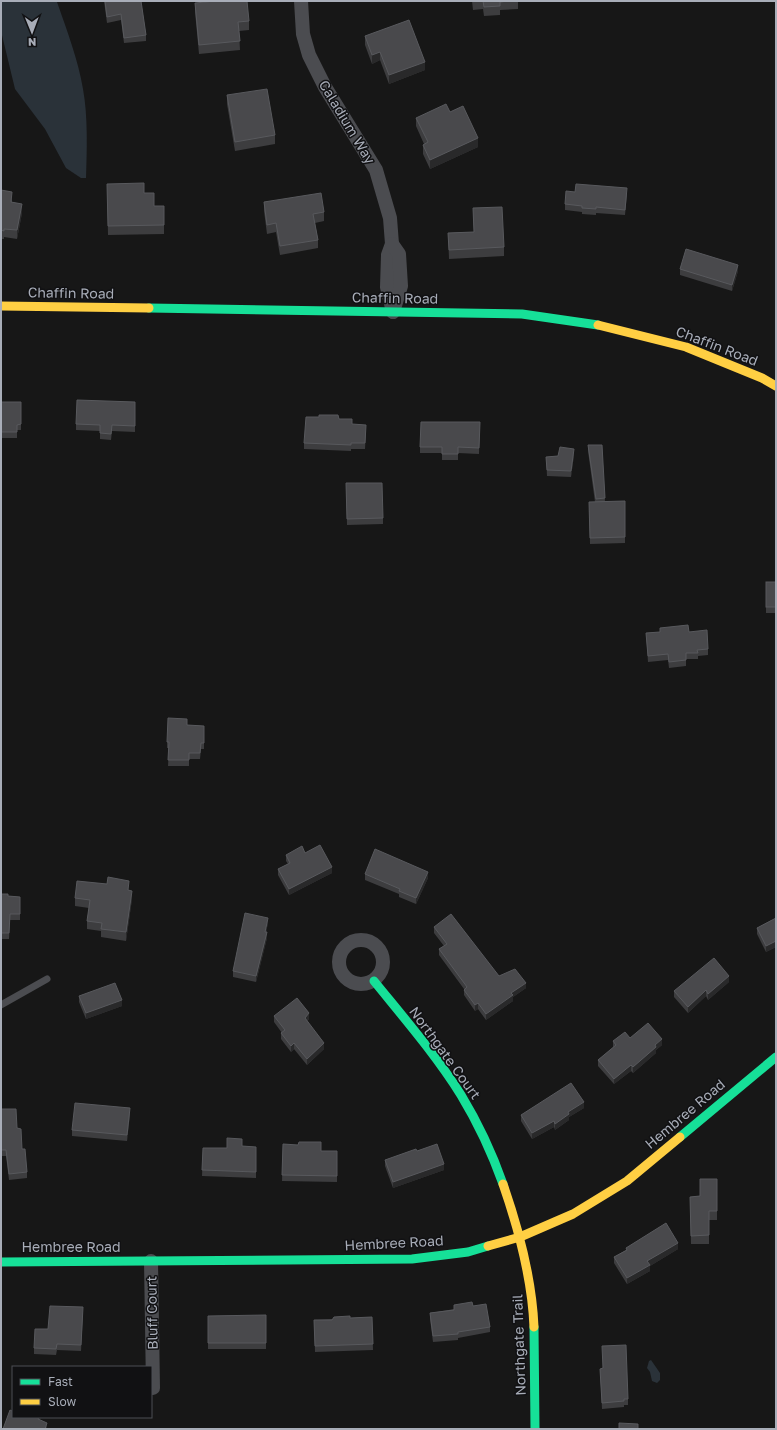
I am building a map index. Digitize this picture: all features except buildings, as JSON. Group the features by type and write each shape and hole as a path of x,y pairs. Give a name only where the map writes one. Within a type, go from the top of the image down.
{"street":[{"name":"Caladium Way","path":"301,1 303,34 309,55 325,87 376,170 390,218 392,244 400,254 401,286 393,312"},
{"name":"Chaffin Road","path":"1,306 522,314 605,326 686,348 762,378 776,386"},
{"name":"Northgate Court","path":"374,981 443,1069 470,1112 496,1166 520,1237"},
{"name":"Hembree Road","path":"1,1262 412,1259 468,1252 520,1237 573,1214 627,1181 776,1057"},
{"name":"Northgate Trail","path":"520,1237 531,1287 535,1339 535,1429"},
{"name":"Bluff Court","path":"151,1261 153,1388"}],"lane":[{"path":"1,1005 47,979"}],"shaded area":[{"path":"1,1 57,2 75,56 85,99 87,145 86,178 81,178 66,168 45,129 15,89 1,31"},
{"path":"651,1360 660,1373 660,1380 657,1383 652,1381 650,1372 647,1368 649,1361"}],"traffic: fast":[{"path":"149,308 522,314 598,325"},
{"path":"374,981 430,1051 461,1095 484,1138 503,1184"},
{"path":"680,1137 776,1057"},
{"path":"1,1262 412,1259 468,1252 488,1246"},
{"path":"534,1327 535,1429"}],"traffic: slow":[{"path":"1,306 149,308"},
{"path":"598,325 686,347 762,378 776,386"},
{"path":"488,1246 520,1237 573,1214 627,1181 680,1137"},
{"path":"503,1184 528,1272 534,1327"}]}
